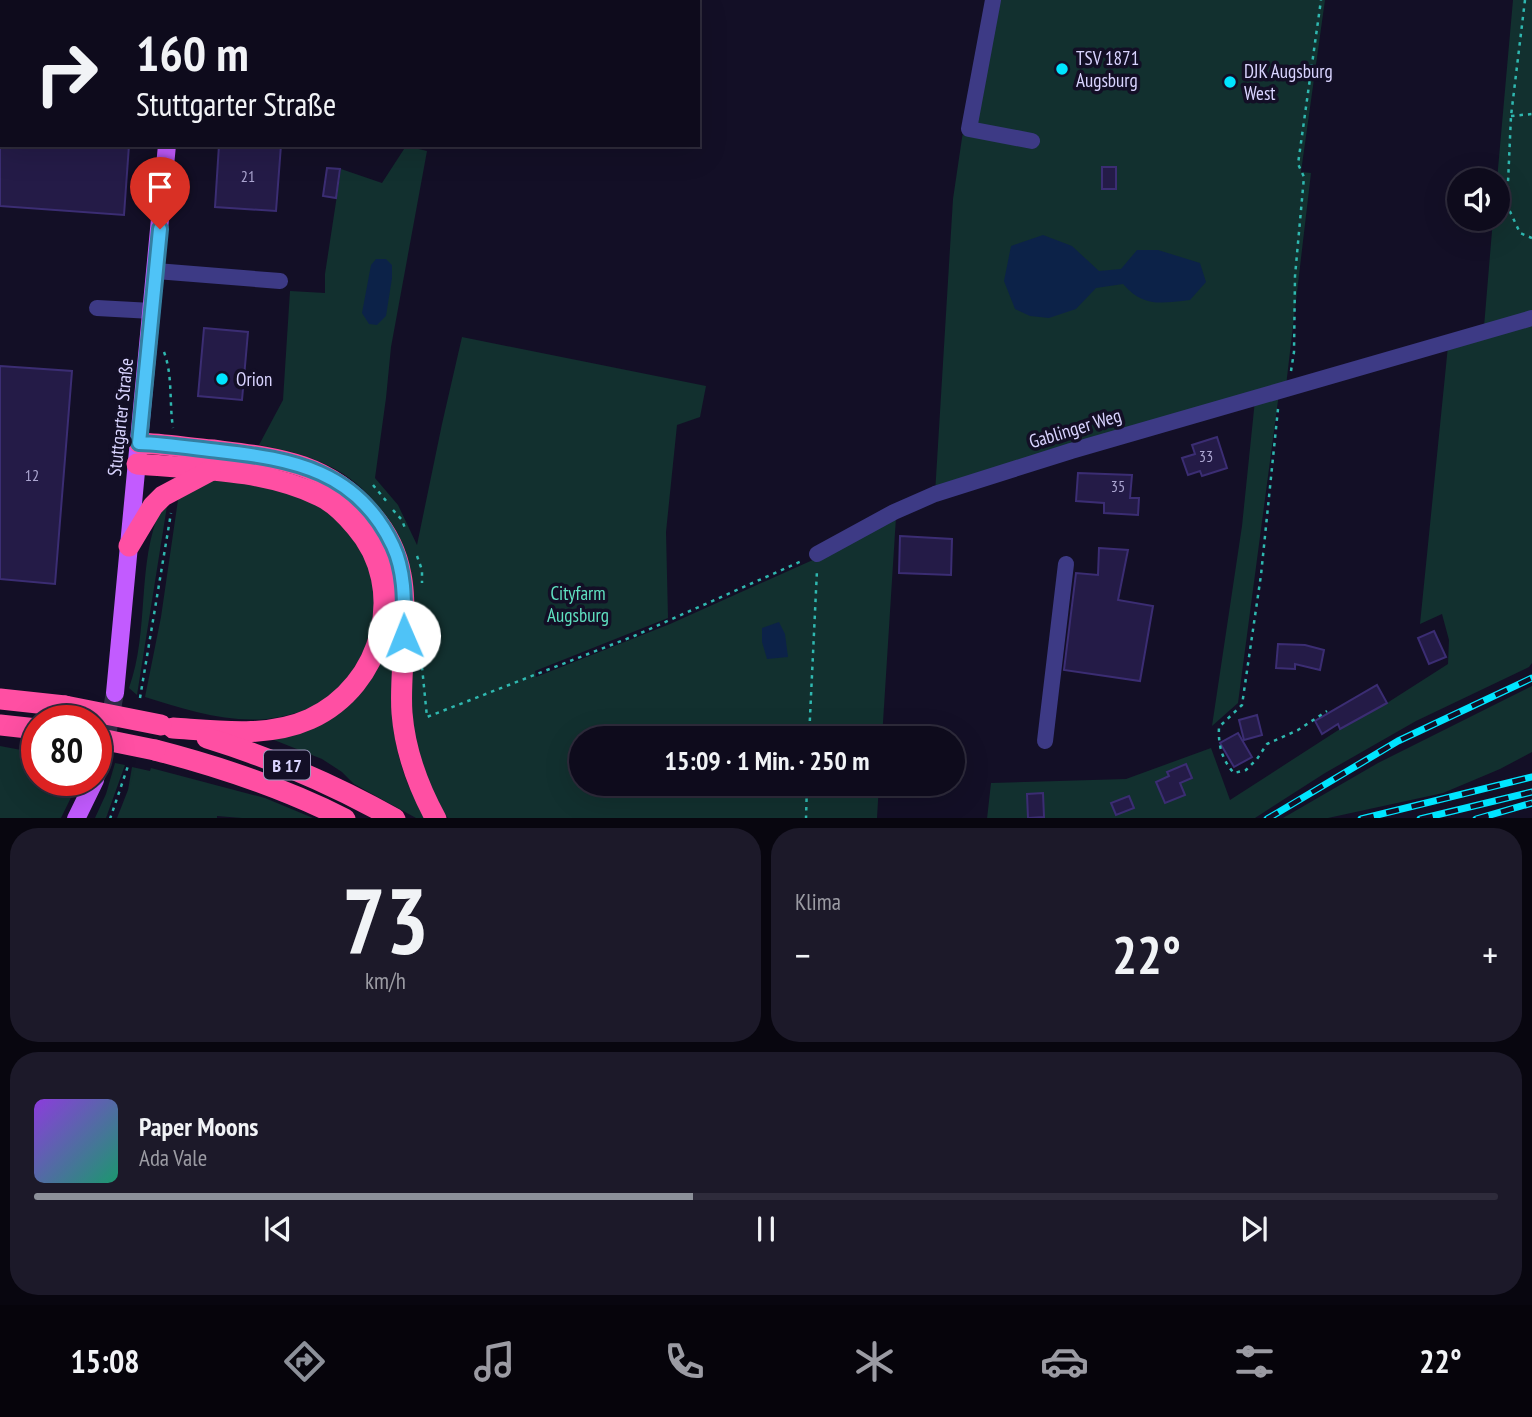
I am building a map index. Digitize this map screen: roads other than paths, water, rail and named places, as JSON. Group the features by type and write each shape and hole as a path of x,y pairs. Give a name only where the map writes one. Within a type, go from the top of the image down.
{"highway":[{"path":"138,453 210,471 284,482 322,496 343,511 368,540 381,570 385,602 382,633 372,661 356,686 332,707 310,720 280,728 242,732 167,726"},
{"path":"138,453 240,453 309,467 355,494 376,519 393,547 401,575 404,623 402,713 409,754 423,794 436,818"},
{"path":"129,547 153,506 163,496 210,471"},
{"name":"B 17","path":"0,699 65,706 167,726 258,754 305,772 395,818"},
{"path":"0,725 21,727"},
{"name":"B 17","path":"112,741 198,761 253,778 345,818"}],"main road":[{"name":"Stuttgarter Straße","path":"115,693 167,147"},
{"path":"76,818 87,796"}],"lane":[{"path":"993,0 969,129 1032,141"},
{"path":"156,271 280,281"},
{"path":"97,308 152,311"},
{"name":"Gablinger Weg","path":"817,554 886,516 935,494 1082,447 1532,318"},
{"path":"1045,741 1066,564"}],"water":[{"path":"1043,235 1072,246 1099,271 1121,269 1137,250 1158,250 1200,263 1206,282 1190,300 1170,302 1153,302 1138,297 1123,284 1096,288 1076,309 1049,318 1030,316 1015,309 1004,281 1011,246"},
{"path":"376,259 386,259 392,265 386,316 377,325 369,324 362,313 371,265"},
{"path":"779,622 785,634 788,657 767,659 762,642 762,628"}],"tunnel":[{"path":"112,709 115,693"}],"railway":[{"path":"1269,818 1398,741 1532,678"},
{"path":"1365,818 1532,777"},
{"path":"1424,818 1532,792"},
{"path":"1480,818 1532,803"}],"place":[{"name":"TSV 1871 Augsburg","path":"1062,69"},
{"name":"DJK Augsburg West","path":"1230,82"},
{"name":"Orion","path":"222,379"}],"park label":[{"name":"Cityfarm Augsburg","path":"578,604"}]}
